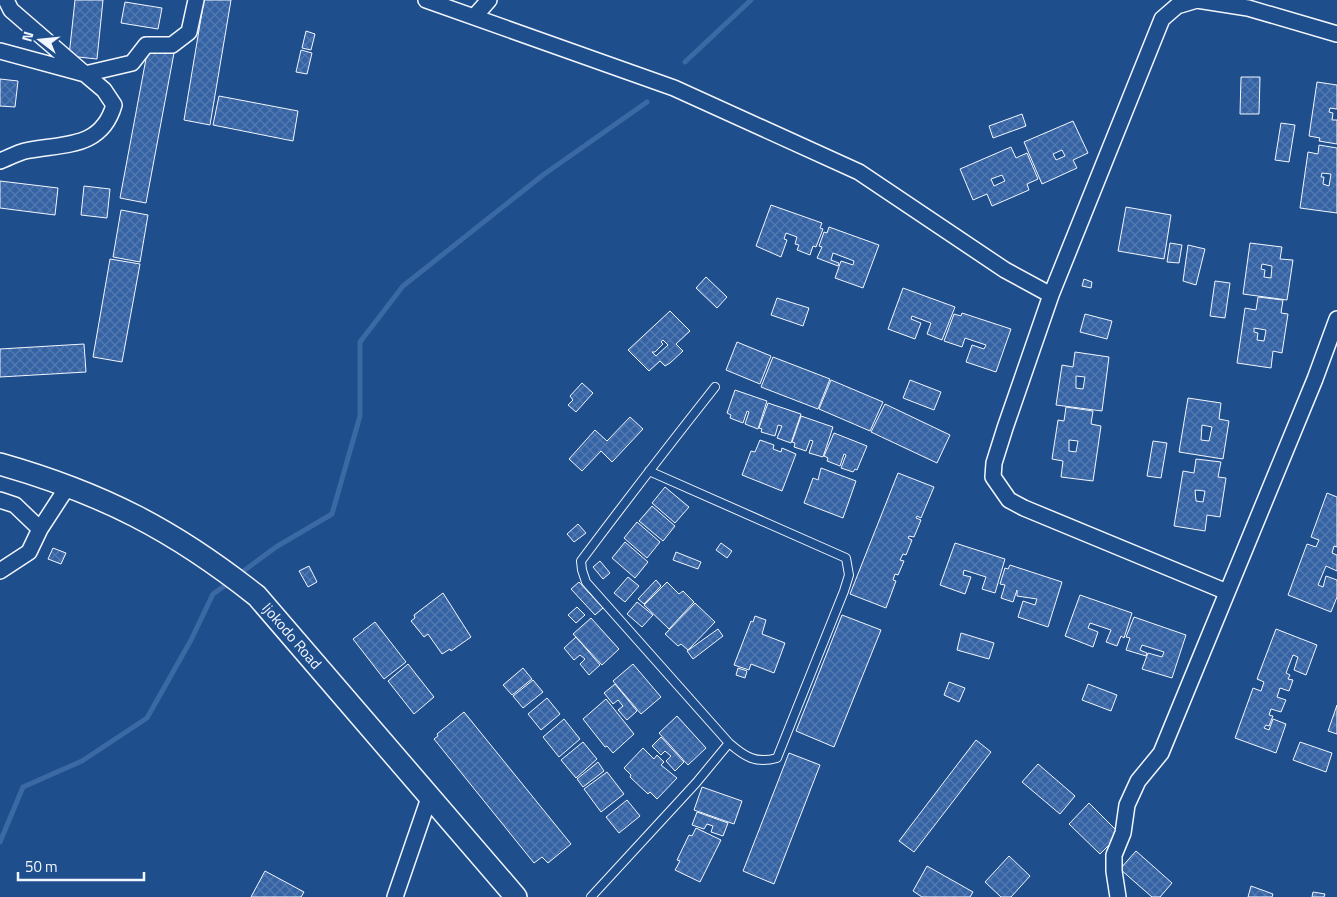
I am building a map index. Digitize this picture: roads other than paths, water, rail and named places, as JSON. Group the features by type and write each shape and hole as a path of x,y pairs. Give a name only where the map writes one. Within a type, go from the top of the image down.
{"main road":[{"name":"Ijokodo Road","path":"0,464 68,486 119,506 166,531 214,561 257,596 516,897"}],"street":[{"path":"0,161 24,151 75,144 100,132 110,118 114,105 104,90 11,10 6,0"},
{"path":"0,51 85,74 132,63 146,45 172,45 189,32 196,0"},
{"path":"426,0 674,88 859,172 1005,270 1052,295"},
{"path":"474,17 489,0"},
{"path":"1227,592 1024,508 1009,500 992,477 994,463 1052,295 1162,19 1177,6 1197,0 1248,8 1337,34"},
{"path":"1118,897 1114,871 1114,855 1123,833 1127,806 1138,781 1160,754 1315,379 1337,319"},
{"path":"0,571 29,552 40,529 68,486"},
{"path":"0,500 15,505 40,529"},
{"path":"395,897 429,798"}],"lane":[{"path":"649,471 846,558 849,574 844,590 778,758 763,762 748,757 729,743 586,582 582,570 581,561 649,471 714,386"},
{"path":"591,897 696,783 729,743"}],"waterway":[{"path":"685,62 751,0"},
{"path":"238,575 276,547 332,514 360,416 360,342 403,286 543,175 647,102"},
{"path":"0,842 23,787 82,761 147,718 191,640 213,594 230,582"}]}
